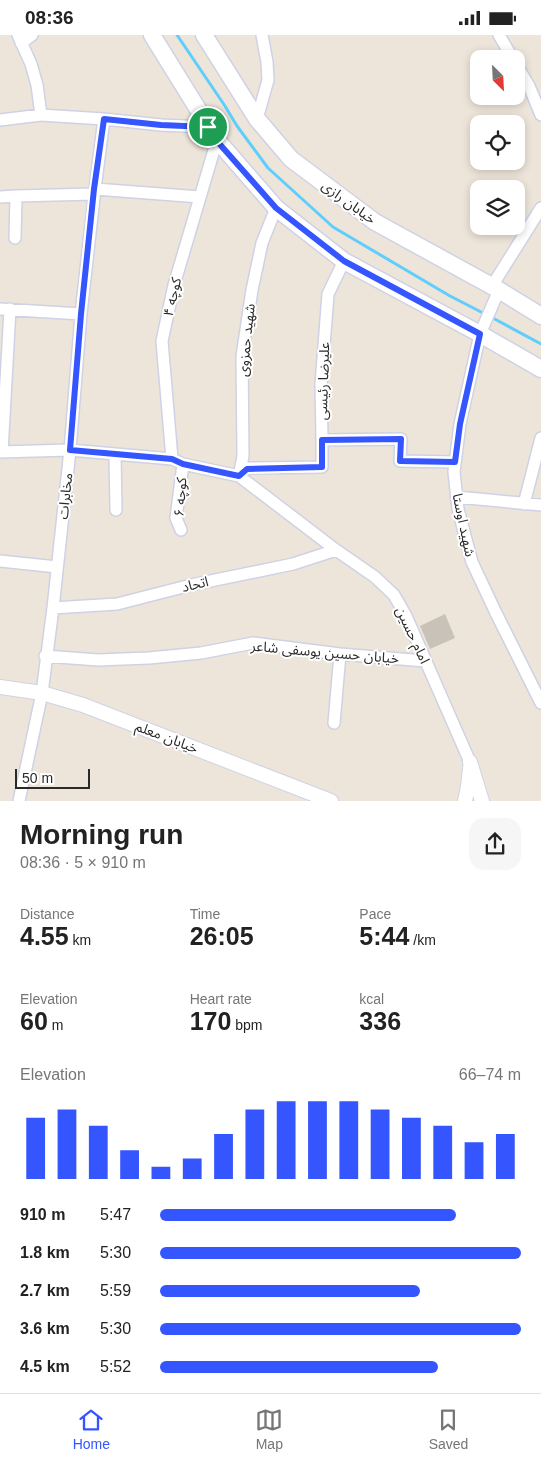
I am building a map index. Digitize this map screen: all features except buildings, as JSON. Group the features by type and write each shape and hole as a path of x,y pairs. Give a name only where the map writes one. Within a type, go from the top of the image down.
{"main road":[{"path":"152,35 212,133 276,208 344,261 541,369"},
{"name":"خیابان رازی","path":"204,35 257,119 291,159 375,222 495,288 541,316"}],"street":[{"path":"32,35 19,39 31,64 37,85 41,115"},
{"path":"257,119 268,80 268,62 262,35"},
{"path":"499,35 508,50"},
{"path":"525,79 540,109"},
{"path":"0,120 41,115 161,125 212,133"},
{"name":"مخابرات","path":"19,801 42,693 53,608 70,450 81,314 104,119"},
{"name":"کوچه ۴","path":"172,459 162,341 174,285 200,197 212,133"},
{"path":"0,197 94,191 200,197"},
{"path":"14,238 16,195"},
{"name":"شهید حمزوی","path":"239,476 243,456 242,356 252,290 262,243 276,208"},
{"name":"شهید اوستا","path":"541,208 495,288 480,334 460,424 454,472 458,509 472,563 541,703"},
{"name":"علیرضا رئیسی","path":"344,261 328,294 321,384 322,440 401,439 400,461 455,462"},
{"path":"81,314 5,309 1,452 70,450 172,459 183,464 239,476 247,469 322,467 322,440"},
{"path":"524,504 541,438"},
{"path":"115,454 116,510"},
{"name":"کوچه ۶","path":"181,530 176,518 183,464"},
{"name":"امام حسین","path":"239,476 336,550 376,577 394,595 406,616 470,762 482,801"},
{"path":"457,497 541,505"},
{"name":"اتحاد","path":"53,608 117,604 191,585 293,564 336,550"},
{"path":"0,561 57,567"},
{"name":"خیابان حسین یوسفی شاعر","path":"46,656 98,660 149,659 201,653 253,643 340,654 425,661"},
{"path":"334,723 340,654"},
{"name":"خیابان معلم","path":"0,687 42,693 92,709 331,801"},
{"path":"465,801 470,762"}],"waterway":[{"path":"177,35 237,126 268,168 333,227 450,296 485,314"},
{"path":"491,317 541,344"}],"route":[{"path":"104,119 161,125 208,127 216,140 276,208 344,261 480,334 460,424 455,462 400,461 401,439 322,440 322,467 247,469 239,476 183,464 172,459 70,450 81,314 94,189 104,119"}]}
